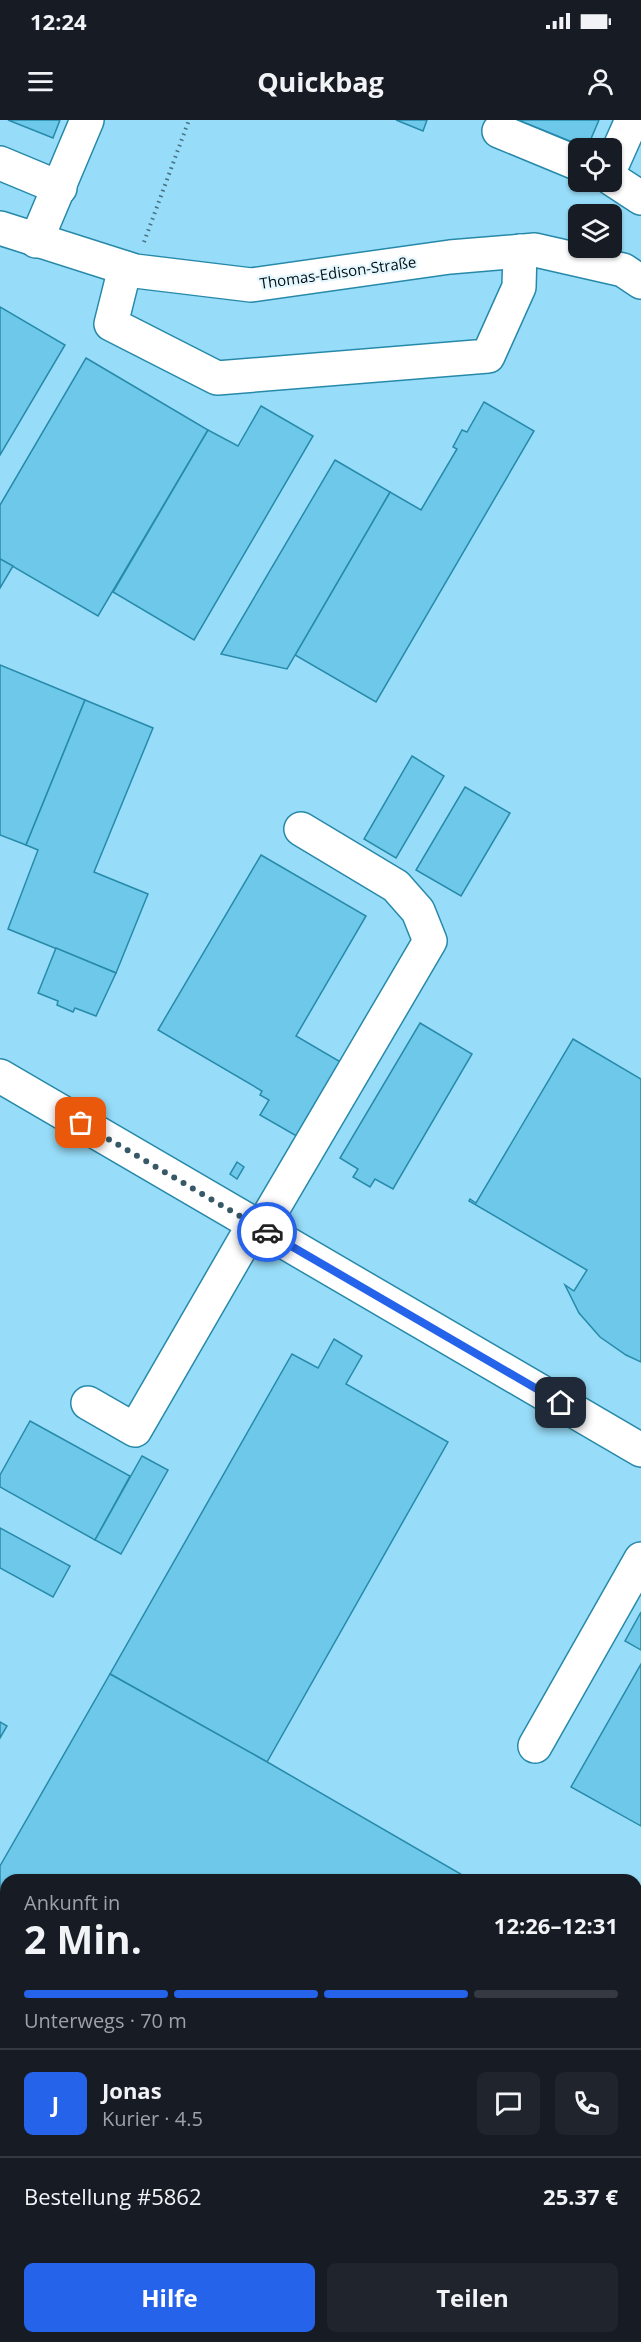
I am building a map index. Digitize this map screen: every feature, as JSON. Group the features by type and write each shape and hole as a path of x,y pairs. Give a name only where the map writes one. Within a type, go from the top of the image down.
{"street":[{"path":"36,241 87,120"},
{"path":"622,142 632,120"},
{"path":"499,131 568,159"},
{"path":"0,163 60,188"},
{"path":"622,186 641,198"},
{"name":"Thomas-Edison-Straße","path":"0,228 130,269 251,285 450,257 535,250 622,270 641,282"},
{"path":"130,269 111,324 217,378 488,356 519,287 520,251"},
{"path":"88,1403 135,1431 430,941 418,911 396,886 301,829"},
{"path":"0,1076 641,1450"},
{"path":"535,1746 641,1559"}],"path":[{"path":"130,269 189,120"}],"building":[{"path":"8,120 60,120 53,138"},
{"path":"396,120 427,120 423,131"},
{"path":"518,120 599,120 591,138 568,138 568,140"},
{"path":"0,307 65,345 0,455"},
{"path":"86,358 208,430 98,616 0,559 0,505"},
{"path":"484,402 534,431 376,702 295,655 390,492 421,510 457,449 453,447 462,430 467,432"},
{"path":"261,406 313,436 194,640 113,592 208,430 238,446"},
{"path":"335,460 390,492 287,669 221,654"},
{"path":"0,559 13,566 0,588"},
{"path":"0,665 85,700 26,845 0,835"},
{"path":"85,700 153,728 94,872 148,894 116,973 8,929 38,850 26,845"},
{"path":"412,756 444,776 396,858 364,839"},
{"path":"465,787 510,813 461,896 416,870"},
{"path":"261,855 366,916 296,1036 344,1064 300,1138 260,1115 269,1100 260,1095 262,1091 158,1030"},
{"path":"56,948 116,973 96,1016 75,1008 73,1012 57,1005 58,1001 38,993"},
{"path":"420,1023 472,1054 393,1189 375,1179 370,1187 353,1177 358,1169 340,1158"},
{"path":"573,1039 641,1079 641,1362 626,1355 600,1337 579,1313 565,1285 574,1291 587,1270 469,1201 470,1199 476,1203"},
{"path":"237,1162 244,1167 237,1179 230,1174"},
{"path":"334,1339 362,1356 346,1384 448,1442 267,1762 110,1674 292,1354 318,1368"},
{"path":"30,1421 130,1476 95,1540 0,1487 0,1475"},
{"path":"142,1456 168,1470 121,1554 95,1540"},
{"path":"0,1528 70,1566 53,1597 0,1568"},
{"path":"641,1612 641,1650 625,1641"},
{"path":"641,1664 641,1826 571,1787"},
{"path":"110,1674 461,1874 0,1874 0,1866"},
{"path":"0,1722 7,1726 0,1738"}],"way so far":[{"path":"81,1123 267,1232"}],"route":[{"path":"267,1232 561,1403"}]}
